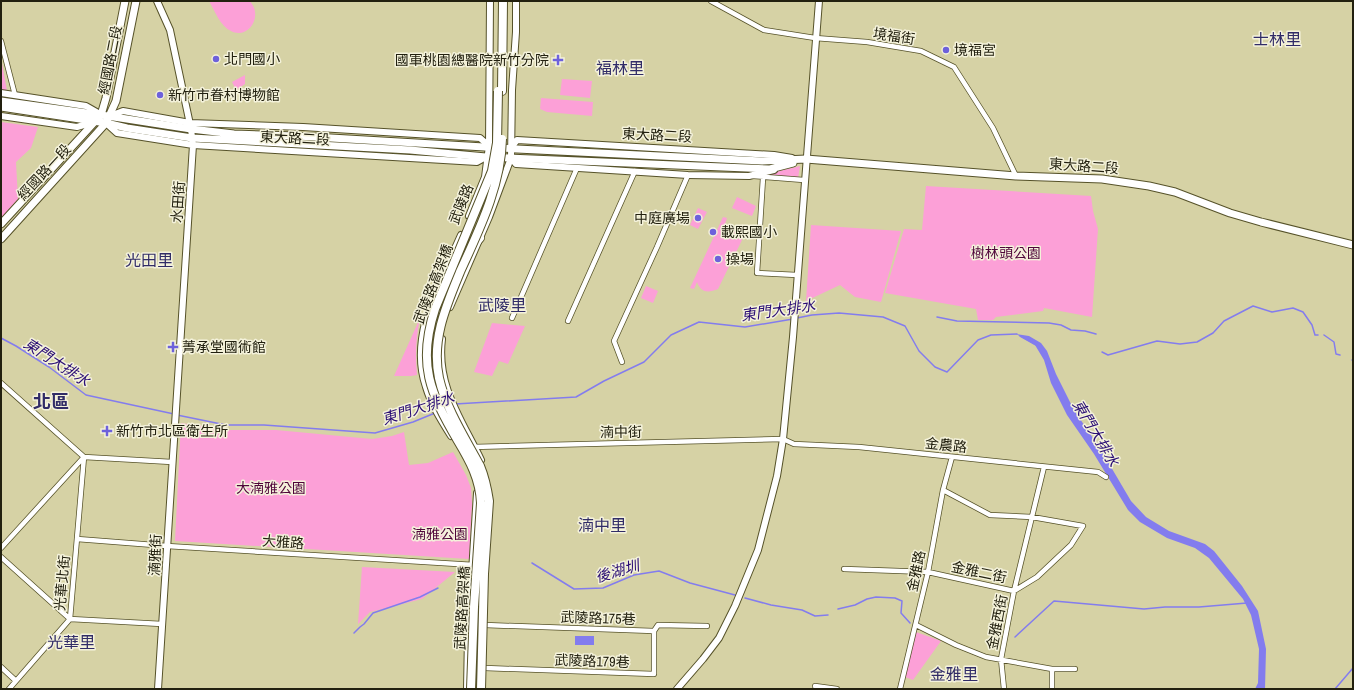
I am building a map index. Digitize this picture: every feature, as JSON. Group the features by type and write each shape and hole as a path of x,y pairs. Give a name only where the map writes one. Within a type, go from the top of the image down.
{"highway":[{"name":"武陵路高架橋","path":"498,1 500,91"},
{"name":"武陵路高架橋","path":"481,689 484,574 489,501 485,478 441,410 431,387 426,360 426,348 435,308 492,171 497,143 503,1"},
{"path":"461,236 462,258"},
{"path":"472,458 440,400 431,355 434,329 439,312 462,258 480,238"},
{"name":"武陵路高架橋","path":"471,689 481,503 478,481 472,458"},
{"path":"472,580 478,606"},
{"path":"476,689 478,606 480,595 487,580"}],"main road":[{"name":"經國路二段","path":"101,115 106,98 125,1"},
{"name":"經國路二段","path":"106,123 116,101 136,1"},
{"name":"東大路二段","path":"1,101 191,126 234,134 297,136 762,161 806,159 1016,176 1102,179 1149,186 1175,192 1230,213 1353,245"},
{"name":"東大路二段","path":"1,107 106,123 193,141 410,150 486,157 770,169 806,159"},
{"name":"經國路一段","path":"1,224 101,115"},
{"name":"經國路一段","path":"1,239 106,123"}],"street":[{"name":"水田街","path":"157,1 170,30 193,141 175,422"},
{"name":"武陵路","path":"463,450 443,423 427,388 421,358 422,341 427,313 485,177 488,146 490,1"},
{"path":"484,689 485,625 492,501 487,475 459,416 449,399 442,367 441,353 445,322 490,217 511,158 516,1"},
{"name":"境福街","path":"710,1 764,30 815,38 867,42 921,51 954,66 993,128 1016,176"},
{"path":"677,689 719,638 751,570 768,516 783,439 794,329 818,1"},
{"path":"1,41 14,95"},
{"name":"東大路二段","path":"1,93 86,106 101,115"},
{"name":"東大路二段","path":"1,116 77,127 95,122"},
{"name":"東大路二段","path":"511,158 516,164 688,175 749,176 804,180"},
{"name":"東大路二段","path":"749,176 765,173 806,159"},
{"path":"512,318 578,168"},
{"path":"568,321 635,171"},
{"path":"622,362 614,341 688,175"},
{"path":"763,178 757,273 797,275"},
{"path":"1,383 84,457 172,462"},
{"path":"427,388 446,386"},
{"path":"427,388 441,402 451,420 463,450 477,496 472,565 467,689"},
{"name":"湳雅街","path":"158,689 175,422"},
{"name":"湳中街","path":"463,450 474,446 783,439"},
{"name":"金農路","path":"783,439 794,444 860,447 1098,472 1106,477"},
{"path":"1,548 84,457"},
{"name":"光華北街","path":"9,689 70,619 84,457"},
{"name":"金雅路","path":"900,689 928,572 943,490 952,457"},
{"name":"金雅西街","path":"1004,689 1001,659 1014,590 1044,467"},
{"path":"943,490 990,515 1032,518"},
{"name":"金雅二街","path":"844,568 928,572 1014,590 1037,577 1071,545 1083,526 1032,518"},
{"name":"大雅路","path":"77,538 168,546 488,567"},
{"path":"1,557 70,619 162,624"},
{"name":"武陵路175巷","path":"485,625 654,631 658,625 707,626"},
{"path":"916,625 986,658 1001,659 1052,669 1075,668"},
{"name":"武陵路179巷","path":"485,668 654,674 654,631"},
{"path":"1,667 16,681"},
{"path":"1052,669 1052,689"},
{"path":"815,686 837,689"}],"green space":[{"path":"209,1 250,1 255,11 252,26 241,33 236,33 227,29 221,22"},
{"path":"1,58 7,91 1,90"},
{"path":"245,75 245,84 236,90 232,82"},
{"path":"562,79 592,81 590,98 560,95"},
{"path":"541,98 593,102 592,116 547,112 540,109"},
{"path":"1,122 38,127 31,148 16,162 18,199 1,218"},
{"path":"800,166 798,178 763,175"},
{"name":"樹林頭公園","path":"926,186 1091,196 1098,229 1092,317 1044,308 1043,311 996,317 993,320 978,320 976,309 885,293 904,229 922,230"},
{"path":"737,197 756,206 752,216 732,208"},
{"name":"中庭廣場","path":"698,208 707,212 698,229 690,225"},
{"path":"723,217 727,218 724,227 734,227 739,231 742,240 718,289 705,291 697,282 694,289 690,288"},
{"path":"811,225 901,231 881,302 855,297 840,285 806,301"},
{"path":"646,286 658,291 653,303 641,298"},
{"path":"420,318 416,346 417,375 394,376"},
{"path":"492,323 525,326 508,364 499,361 492,376 474,372"},
{"name":"大湳雅公園","path":"181,423 227,430 276,430 372,439 392,436 404,432 409,465 428,463 453,452 466,475 471,488 472,504 469,559 175,541"},
{"name":"湳雅公園","path":"362,567 455,572 422,599 370,612 358,624"},
{"path":"916,632 941,641 913,680 905,677"}],"shaded area":[{"path":"1016,334 1029,336 1041,343 1047,351 1056,374 1074,410 1101,450 1131,501 1146,517 1169,531 1205,544 1214,551 1242,586 1258,611 1266,649 1265,689 1255,689 1258,683 1259,649 1251,615 1243,599 1209,558 1195,548 1167,538 1140,522 1128,510 1094,454 1067,415 1051,383 1044,360 1035,345"},
{"path":"575,636 594,636 594,645 575,645"}],"waterway":[{"path":"1102,352 1108,355 1157,341 1180,344 1197,342 1213,333 1224,321 1253,306 1272,312 1293,308 1303,312 1312,325 1315,335 1318,335"},
{"name":"東門大排水","path":"797,318 812,315 839,313 883,317 905,326 919,351 935,367 947,372 978,340 991,335 1017,334"},
{"path":"937,317 957,321 1049,323 1061,325 1071,330 1085,331 1096,334"},
{"name":"東門大排水","path":"455,404 576,397 604,381 644,362 671,335 699,322 745,327 793,319"},
{"path":"1324,335 1334,342 1336,354 1340,355"},
{"name":"東門大排水","path":"1020,336 1036,345"},
{"name":"東門大排水","path":"1,338 49,367 86,395 174,414"},
{"name":"東門大排水","path":"177,415 226,425 264,425 375,433 413,422 435,413"},
{"name":"後湖圳","path":"532,563 574,589 603,588 634,575 659,571 690,583 735,595"},
{"name":"後湖圳","path":"354,633 373,613 420,597 438,588"},
{"name":"後湖圳","path":"838,609 855,605 867,599 876,597 895,598 902,601 901,613 910,623"},
{"name":"後湖圳","path":"745,598 771,605 802,610 815,616 828,615"},
{"path":"1015,637 1054,601 1144,609 1165,607 1199,607 1247,603"},
{"path":"1335,689 1353,668"}],"place":[{"name":"境福宮","path":"946,50"},
{"name":"北門國小","path":"216,59"},
{"name":"國軍桃園總醫院新竹分院","path":"558,60"},
{"name":"新竹市眷村博物館","path":"160,95"},
{"name":"中庭廣場","path":"698,218"},
{"name":"載熙國小","path":"713,232"},
{"name":"操場","path":"718,259"},
{"name":"菁承堂國術館","path":"173,347"},
{"name":"新竹市北區衛生所","path":"107,431"}],"district":[{"name":"士林里","path":"1277,39"},
{"name":"福林里","path":"620,68"},
{"name":"光田里","path":"149,260"},
{"name":"武陵里","path":"502,305"},
{"name":"北區","path":"51,401"},
{"name":"湳中里","path":"602,525"},
{"name":"光華里","path":"71,642"},
{"name":"金雅里","path":"954,674"}]}
